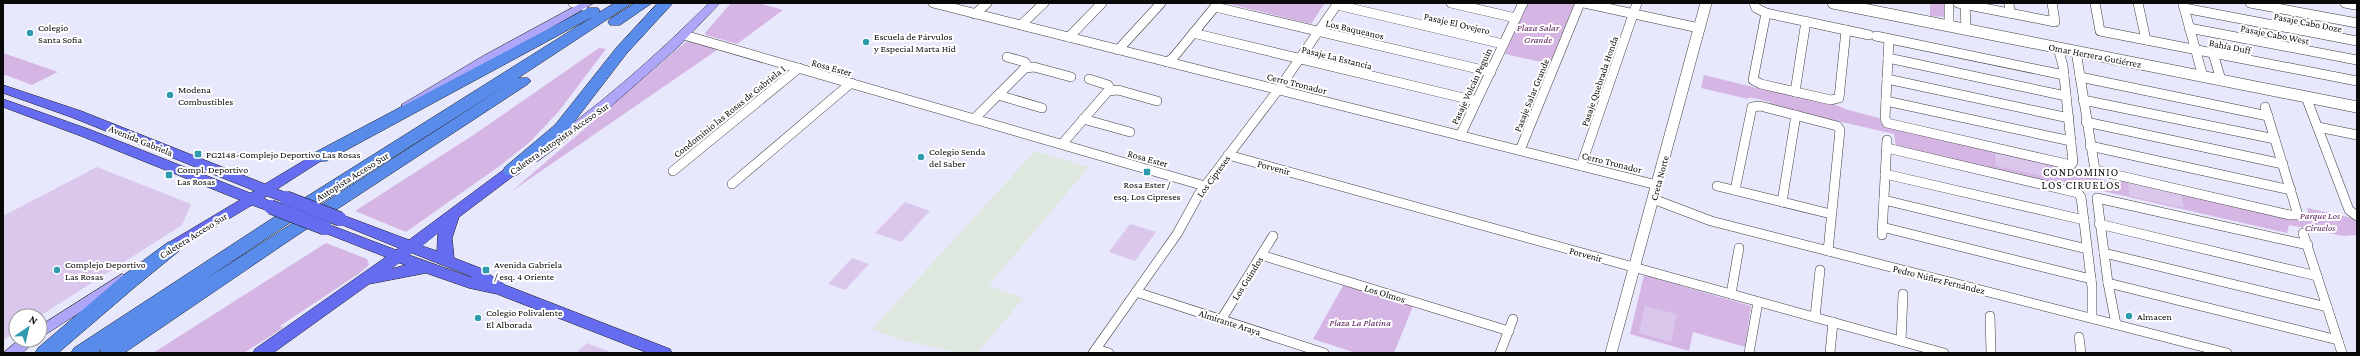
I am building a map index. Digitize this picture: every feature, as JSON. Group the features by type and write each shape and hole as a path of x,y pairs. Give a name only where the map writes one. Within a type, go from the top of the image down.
{"highway":[{"path":"320,157 609,3"},
{"name":"Autopista Acceso Sur","path":"81,353 298,210 625,3"},
{"name":"Autopista Acceso Sur","path":"109,353 307,220 645,3"},
{"path":"511,171 561,128 622,50 666,3"},
{"path":"45,353 128,282 173,247"}],"main road":[{"name":"Caletera Autopista Acceso Sur","path":"411,247 511,171 571,132 610,103 684,35 715,3"},
{"path":"266,190 487,58 582,4"},
{"name":"Avenida Gabriela","path":"3,89 76,114 245,182 447,260 482,275 500,289"},
{"name":"Avenida Gabriela","path":"3,103 80,131 397,257 474,284 500,289"},
{"path":"245,182 276,177 299,170"},
{"path":"214,222 225,205 227,190"},
{"name":"Caletera Acceso Sur","path":"48,328 173,247 266,190"},
{"path":"447,260 444,254 444,240 453,215"},
{"path":"261,353 411,247"},
{"path":"351,289 395,273 428,268"},
{"path":"500,289 664,353"}],"street":[{"name":"Cerro Tronador","path":"933,3 1657,185"},
{"path":"975,14 987,3"},
{"path":"1021,25 1044,3"},
{"path":"1069,37 1102,3"},
{"path":"1118,50 1161,3"},
{"path":"1451,3 1516,18"},
{"name":"Pasaje Volcán Peguin","path":"1460,136 1523,3"},
{"name":"Pasaje Salar Grande","path":"1520,150 1580,3"},
{"path":"1584,3 1699,28"},
{"name":"Pasaje Quebrada Honda","path":"1581,166 1637,3"},
{"name":"Creta Norte","path":"1611,353 1706,3"},
{"path":"1754,3 1756,8 1766,13 2064,75"},
{"name":"Omar Herrera Gutiérrez","path":"1833,3 2357,107"},
{"path":"1949,3 1949,26"},
{"path":"2009,3 2010,13"},
{"path":"1966,30 1963,4 2055,22 2052,3"},
{"name":"Bahía Duff","path":"2095,3 2100,31 2357,80"},
{"path":"2138,3 2146,40"},
{"path":"2250,3 2357,23"},
{"path":"2346,3 2355,6"},
{"name":"Los Cipreses","path":"1095,351 1177,234 1205,186 1278,90 1338,4"},
{"name":"Pasaje El Ovejero","path":"1338,4 1503,44"},
{"path":"1167,62 1173,58 1216,5"},
{"name":"Los Baqueanos","path":"1216,5 1490,72"},
{"path":"2183,6 2203,77"},
{"name":"Pasaje Cabo Doze","path":"2183,6 2357,41"},
{"path":"1766,13 1753,80 1758,84 1831,100 1839,99 1846,30"},
{"path":"1795,92 1806,22"},
{"name":"Pasaje Cabo West","path":"2189,28 2357,60"},
{"name":"Pasaje La Estancia","path":"1193,33 1476,101"},
{"name":"Rosa Ester","path":"684,35 1205,186"},
{"path":"1889,39 1885,120 1892,125 2071,165 2073,162 2064,75 2058,48"},
{"path":"2076,51 2093,168 2097,171 2296,215 2298,212 2266,111 2080,77"},
{"path":"2213,53 2221,80"},
{"path":"1007,57 1025,62 1028,67"},
{"path":"1888,58 2066,96"},
{"path":"974,119 1022,70 1028,67 1071,77"},
{"name":"Condominio las Rosas de Gabriela 1","path":"673,171 799,68"},
{"path":"1089,79 1108,85 1111,90"},
{"path":"1887,79 2068,118"},
{"path":"732,184 850,83"},
{"path":"1062,144 1106,93 1111,90 1118,90 1157,101"},
{"path":"998,95 1042,108"},
{"path":"2306,97 2349,210 2357,216"},
{"path":"2083,100 2275,139"},
{"path":"1886,101 2071,141"},
{"path":"1735,190 1751,108 1760,106 1834,124 1839,128 1828,251"},
{"path":"1782,202 1796,115"},
{"name":"Rosa Ester","path":"1083,119 1130,132"},
{"path":"2086,122 2283,164"},
{"path":"2318,126 2357,135"},
{"path":"2091,279 1882,231 1887,144 2075,192 2081,197 2091,279 2092,318"},
{"path":"2090,146 2291,190"},
{"name":"Porvenir","path":"1228,155 1901,341 1912,349 1944,353"},
{"path":"1885,174 2084,220"},
{"path":"1717,186 1831,214"},
{"path":"2116,324 2095,200 2101,197 2308,246"},
{"name":"Pedro Núñez Fernández","path":"1653,199 1711,221 2227,353"},
{"path":"1884,200 2087,249"},
{"path":"2099,224 2317,276"},
{"path":"2304,233 2342,353"},
{"name":"Los Guindos","path":"1221,320 1273,236"},
{"path":"1731,294 1739,248"},
{"path":"2104,252 2327,307"},
{"name":"Los Olmos","path":"1261,255 1509,331"},
{"path":"1815,317 1820,270"},
{"path":"2108,283 2338,340"},
{"name":"Almirante Araya","path":"1136,292 1324,353"},
{"path":"1901,341 1903,294"},
{"path":"1749,353 1758,302"},
{"path":"1990,316 1991,353"},
{"path":"1500,353 1513,319"},
{"path":"1830,353 1832,322"},
{"path":"2079,338 2081,353"},
{"path":"1095,351 1109,353"}],"shaded area":[{"path":"1035,151 1089,167 988,286 1024,298 977,353 959,353 898,339 872,329"},
{"path":"1995,153 2045,164 2047,177 1996,166"},
{"name":"Complejo Deportivo Las Rosas","path":"97,167 191,204 182,225 48,311 48,308 8,308 8,337 3,340 3,216"},
{"path":"2127,182 2181,194 2184,208 2130,196"},
{"path":"905,202 930,211 901,242 875,233"},
{"path":"1130,224 1156,232 1135,261 1109,252"},
{"path":"852,258 869,264 845,290 828,284"},
{"path":"1645,306 1677,314 1671,342 1639,333"},
{"path":"587,343 613,353 576,353"}],"green space":[{"path":"731,3 759,3 783,10 737,44 706,35 705,33"},
{"path":"1225,3 1325,3 1311,24"},
{"name":"Plaza Salar Grande","path":"1526,3 1574,4 1550,64 1505,54"},
{"path":"1930,3 1944,4 1944,17 1930,16"},
{"path":"688,40 717,50 512,191"},
{"path":"599,48 606,49 559,111 531,141 501,165 406,232 355,211 475,134"},
{"path":"3,53 58,72 32,85 3,74"},
{"name":"Parque Los Ciruelos","path":"1704,75 1769,91 1769,89 1832,103 1845,109 1879,118 1882,123 2055,164 2056,169 2117,183 2116,177 2301,218 2309,216 2307,208 2357,219 2357,235 2343,236 2289,225 2287,233 2063,182 2060,185 1896,147 1894,134 1771,106 1770,102 1749,97 1748,99 1701,88"},
{"path":"326,243 367,259 369,265 361,272 280,326 283,328 244,353 153,353"},
{"path":"1644,275 1751,306 1745,347 1693,332 1689,351 1630,334"},
{"name":"Plaza La Platina","path":"1344,284 1413,306 1394,353 1356,353 1313,339"}],"place":[{"name":"Colegio Santa Sofia","path":"30,33"},
{"name":"Escuela de Párvulos y Especial Marta Hid","path":"866,42"},
{"name":"Modena Combustibles","path":"170,95"},
{"name":"PG2148-Complejo Deportivo Las Rosas","path":"198,154"},
{"name":"Colegio Senda del Saber","path":"921,157"},
{"name":"Rosa Ester / esq. Los Cipreses","path":"1147,172"},
{"name":"Compl. Deportivo Las Rosas","path":"169,175"},
{"name":"Complejo Deportivo Las Rosas","path":"57,270"},
{"name":"Avenida Gabriela / esq. 4 Oriente","path":"486,270"},
{"name":"Almacen","path":"2129,316"},
{"name":"Colegio Polivalente El Alborada","path":"478,318"}],"district":[{"name":"CONDOMINIO LOS CIRUELOS","path":"2081,178"}]}
